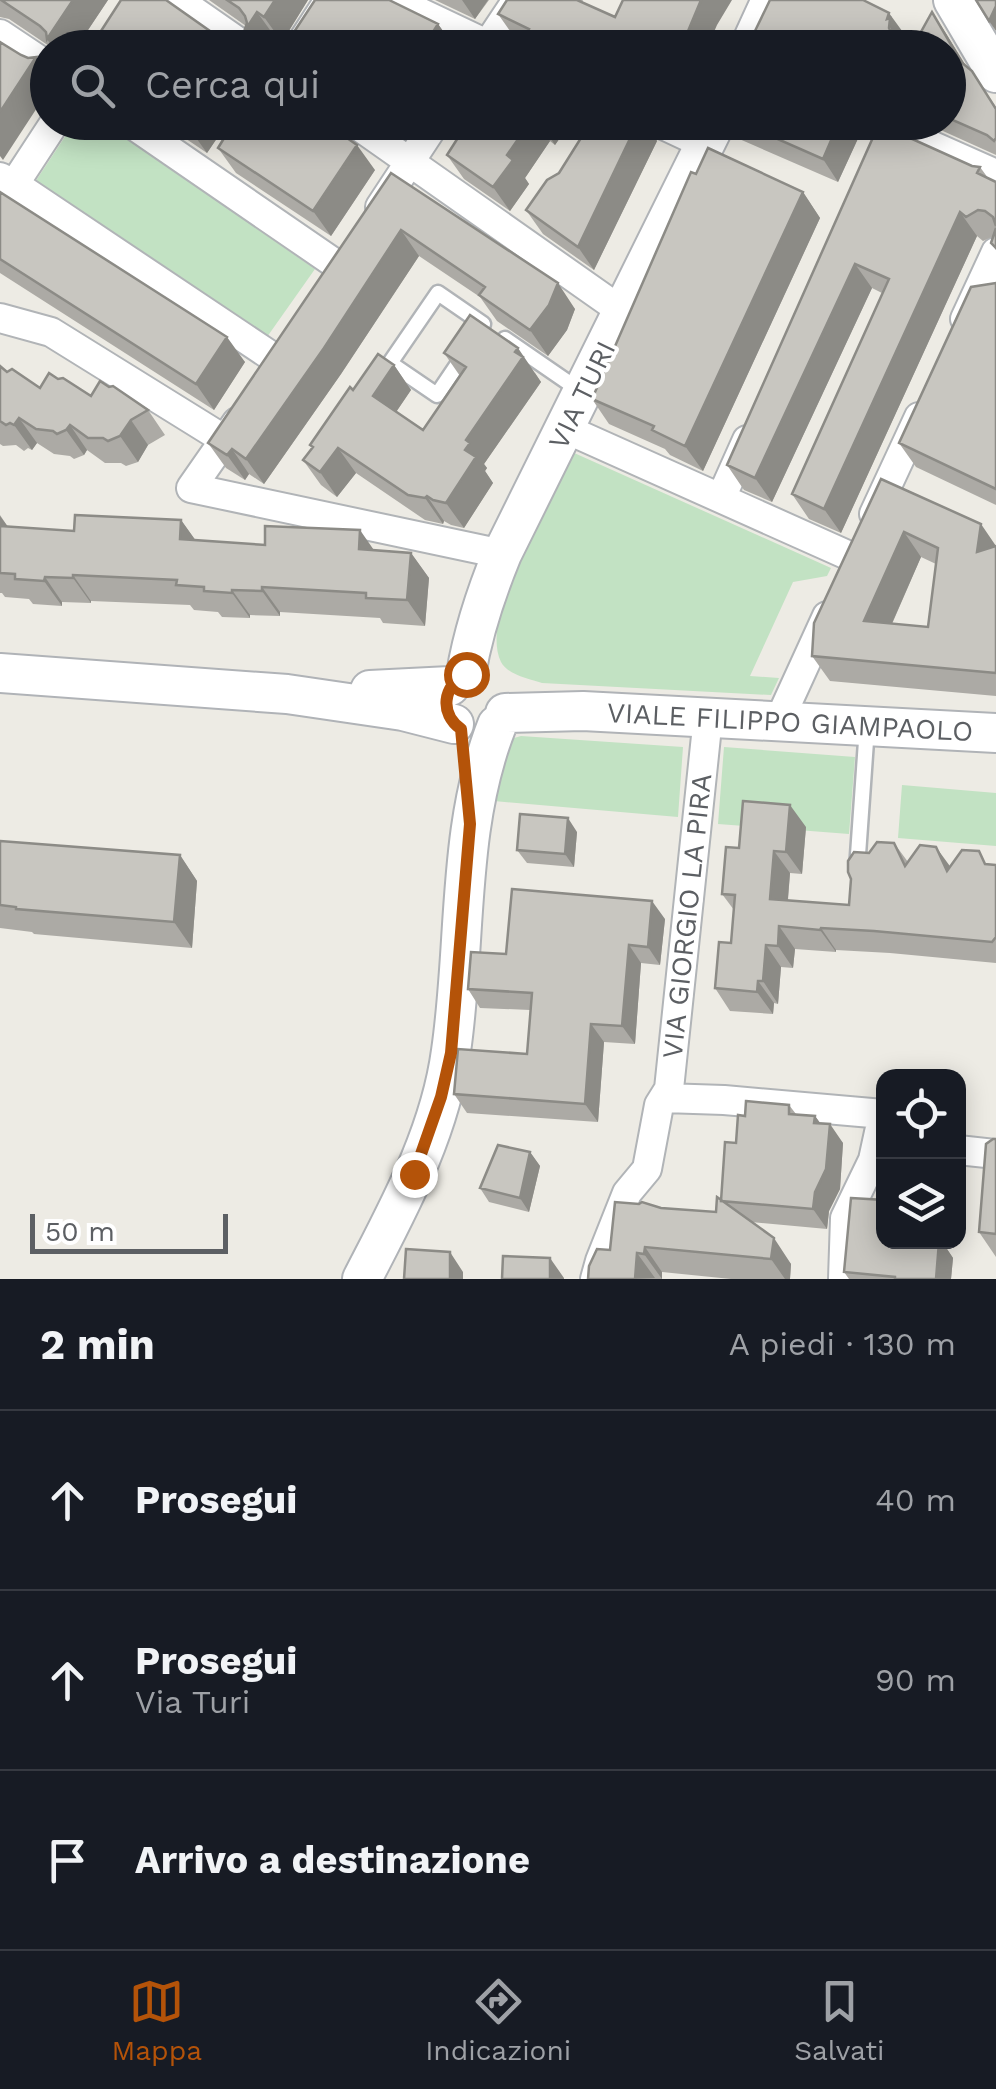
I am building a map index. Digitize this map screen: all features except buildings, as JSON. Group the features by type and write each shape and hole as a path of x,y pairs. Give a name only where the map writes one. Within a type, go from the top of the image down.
{"street":[{"path":"178,0 221,30"},
{"path":"310,30 329,0"},
{"path":"394,0 456,30"},
{"path":"499,30 517,0"},
{"path":"758,30 770,0"},
{"path":"944,5 963,30"},
{"path":"0,34 30,54"},
{"path":"966,34 996,73"},
{"path":"42,140 5,189 272,368 191,488 502,554"},
{"path":"155,140 340,267"},
{"path":"378,140 623,312"},
{"path":"370,222 425,140"},
{"name":"VIA TURI","path":"362,1279 414,1174 441,1097 451,1053 470,824 484,716 448,714 445,700 458,680 502,554 708,140"},
{"path":"912,140 996,174"},
{"path":"211,179 230,150"},
{"path":"954,342 996,252"},
{"path":"0,318 51,332 225,440"},
{"path":"779,721 929,396"},
{"path":"721,498 760,409"},
{"path":"566,429 721,498 846,576"},
{"path":"0,673 288,694 402,711 484,716 492,676 484,673 458,680 288,694"},
{"name":"VIALE FILIPPO GIAMPAOLO","path":"484,716 583,711 996,733"},
{"name":"VIA GIORGIO LA PIRA","path":"595,1279 628,1193 647,1169 659,1104 669,1089 708,717"},
{"path":"664,1098 876,1113"},
{"path":"842,1279 845,1218 876,1147"},
{"path":"966,1151 996,1154"}],"lane":[{"path":"485,325 437,395 390,363 438,293 485,325 583,392"},
{"path":"857,869 867,726"}],"green space":[{"path":"63,140 129,140 315,269 267,337 33,185"},
{"path":"572,452 831,568 827,576 793,582 750,676 779,678 771,695 542,683 519,676 504,666 497,641 499,615 508,586"},
{"path":"521,736 683,747 678,817 494,801 507,740"},
{"path":"724,747 855,757 849,834 718,824"},
{"path":"902,785 996,793 996,846 898,838"}],"route":[{"path":"414,1174 441,1097 451,1053 470,824 461,729 448,714 445,700 450,686 466,674"}]}
